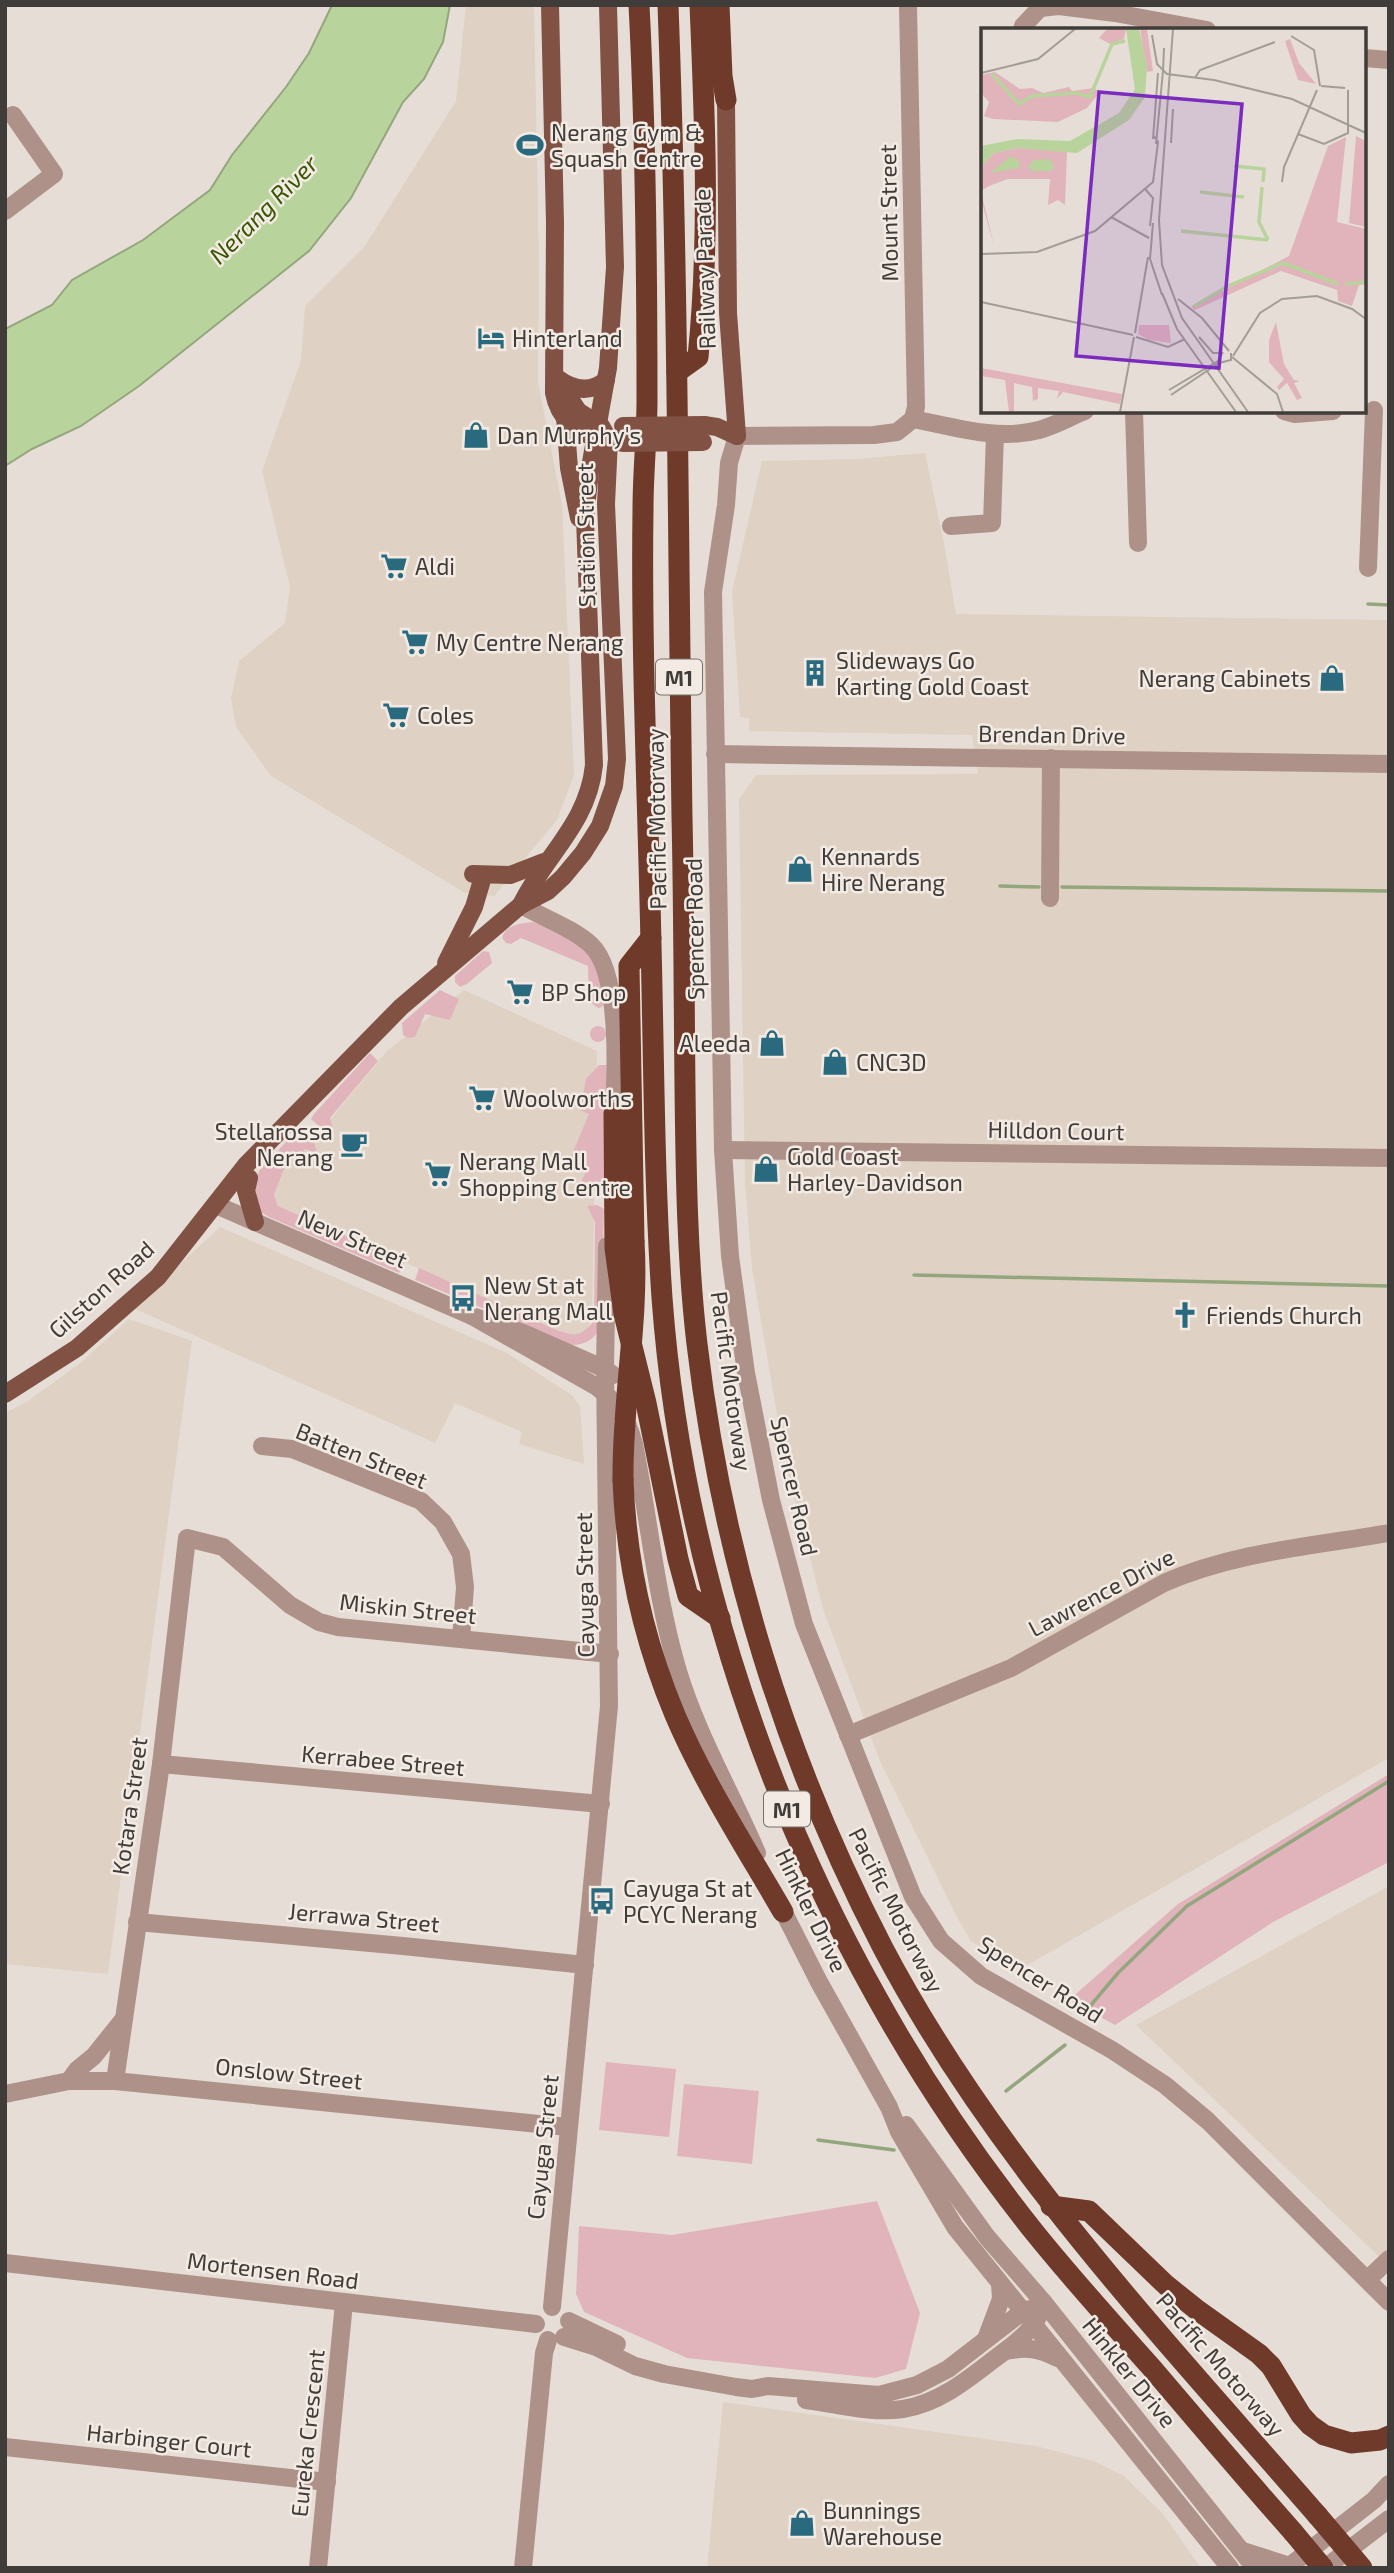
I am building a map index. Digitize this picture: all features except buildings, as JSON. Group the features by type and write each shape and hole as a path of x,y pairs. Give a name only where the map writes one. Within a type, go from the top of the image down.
{"highway":[{"name":"Pacific Motorway","path":"639,5 647,317 643,507 644,710 662,1301 682,1453 720,1618 756,1730 818,1883 877,1997 917,2064 970,2145 1035,2233 1324,2568"},
{"name":"Pacific Motorway","path":"668,5 677,372 687,1190 696,1339 724,1512 752,1619 783,1718 854,1889 889,1959 936,2039 989,2120 1051,2206 1363,2568"},
{"path":"677,372 698,357 701,332 705,196 700,5"},
{"path":"719,5 721,64 726,100"},
{"path":"651,938 629,967 635,1303 624,1409 625,1524 644,1623 667,1695 696,1757 783,1912"},
{"path":"614,1113 615,1248 624,1314 688,1596 720,1618"},
{"path":"1051,2206 1089,2211 1167,2285 1259,2354 1271,2366 1301,2415 1324,2435 1351,2443 1381,2440 1389,2436"}],"main road":[{"path":"550,5 555,223 552,323 554,396 565,417 569,468 586,553"},
{"path":"606,435 606,380 615,240 608,5"},
{"name":"Railway Parade","path":"726,100 728,313 737,436"},
{"path":"555,376 565,383 583,389 596,388 606,380"},
{"path":"555,376 578,411 606,435 704,433 717,427 737,436"},
{"name":"Station Street","path":"565,417 573,427 606,435"},
{"name":"Station Street","path":"521,905 536,876 575,825 594,774 586,500 606,435"},
{"name":"Station Street","path":"521,905 548,891 564,877 583,853 605,816 614,786 617,739 606,504 606,435"},
{"path":"439,975 461,936 478,877 510,875 550,859"},
{"name":"Gilston Road","path":"5,1394 77,1348 158,1278 254,1156 401,1007 521,905"},
{"name":"Gilston Road","path":"216,1205 249,1178 354,1055"},
{"path":"249,1178 246,1191 255,1222"}],"street":[{"name":"Mount Street","path":"908,5 916,407 913,419"},
{"path":"1022,28 1040,8 1059,6 1196,28"},
{"path":"1366,58 1389,60"},
{"path":"5,211 54,174 13,115"},
{"path":"1368,568 1376,411"},
{"path":"1134,413 1138,543"},
{"path":"737,436 874,435 897,432 913,419 995,434 1039,430 1058,416"},
{"path":"951,526 992,523 995,434"},
{"name":"Spencer Road","path":"737,436 729,463 726,505 713,592 723,1150 736,1311 757,1435 804,1623 913,1897 942,1941 981,1976 1112,2050 1165,2085 1208,2121 1389,2302"},
{"name":"Brendan Drive","path":"715,754 1389,764"},
{"path":"1050,898 1051,758"},
{"name":"Cayuga Street","path":"521,905 589,943 605,965 610,985 614,1031 614,1113 608,1205 605,1369 609,1714 552,2307"},
{"name":"Hilldon Court","path":"723,1150 1389,1158"},
{"name":"New Street","path":"216,1205 472,1316 523,1333 605,1369"},
{"name":"New Street","path":"472,1316 605,1393"},
{"path":"573,1354 595,1345 606,1330"},
{"name":"Hinkler Drive","path":"605,1369 616,1378 631,1407 634,1444 664,1610 679,1673 699,1726 783,1912 819,1982 939,2202 1000,2284 1227,2566"},
{"name":"Hinkler Drive","path":"605,1393 625,1418 634,1444"},
{"name":"Batten Street","path":"262,1446 292,1449 422,1502 443,1522 461,1554 465,1587 461,1638"},
{"name":"Lawrence Drive","path":"848,1735 993,1676 1189,1572 1225,1562 1389,1533"},
{"name":"Miskin Street","path":"187,1538 223,1547 290,1605 319,1622 360,1630 610,1654"},
{"name":"Kotara Street","path":"115,2081 161,1764 187,1538"},
{"name":"Kerrabee Street","path":"161,1764 601,1804"},
{"name":"Jerrawa Street","path":"137,1922 403,1945 585,1965"},
{"path":"69,2081 77,2070 94,2056 122,2021"},
{"name":"Onslow Street","path":"5,2094 69,2081 115,2081 568,2127"},
{"name":"Hinkler Drive","path":"889,2107 907,2127 987,2237 1045,2304 1255,2568"},
{"path":"1368,2279 1389,2259"},
{"name":"Mortensen Road","path":"5,2263 536,2324"},
{"path":"984,2342 1001,2299 1000,2284"},
{"name":"Eureka Crescent","path":"318,2568 344,2303"},
{"path":"523,2568 544,2353 561,2333 566,2313 552,2307 540,2313 536,2324 540,2334 561,2333 635,2365 664,2374 752,2389 768,2395 882,2410 904,2409 933,2401 957,2387 1005,2351 1028,2319 1045,2304"},
{"path":"752,2389 768,2386 879,2395 933,2378 984,2342 1028,2319"},
{"path":"1005,2351 1019,2348 1040,2349 1060,2359"},
{"name":"Harbinger Court","path":"5,2447 327,2482"},
{"path":"1165,2488 1166,2456"},
{"path":"1240,2550 1289,2567 1374,2500 1389,2484"},
{"path":"1324,2568 1389,2519"}],"shaded area":[{"name":"My Centre Nerang","path":"466,5 534,5 539,262 538,382 562,504 574,775 557,820 494,896 465,893 271,776 236,727 231,698 239,661 285,623 290,587 262,471 301,360 305,306 365,246 456,101"},
{"path":"925,453 956,614 1389,620 1389,1758 1017,1971 971,1941 958,1919 880,1761 823,1609 784,1456 752,1268 745,1184 739,799 756,775 978,774 972,735 749,731 749,718 740,717 732,592 762,461 856,459"},
{"path":"533,922 563,935 591,957 602,979 602,1007 598,1008 589,1001 588,966 521,938 511,944 502,938 510,927"},
{"path":"483,951 489,952 492,963 460,987 455,982 455,976"},
{"path":"440,990 459,999 450,1020 425,1014 415,1037 408,1038 403,1035 402,1023"},
{"name":"Nerang Mall Shopping Centre","path":"464,990 597,1051 592,1314 588,1328 577,1335 572,1336 552,1328 278,1206 274,1195 291,1150 302,1154 387,1051"},
{"path":"598,1026 604,1028 604,1040 598,1042 592,1040 590,1034 592,1028"},
{"path":"370,1053 378,1061 330,1118 334,1133 329,1143 324,1131 311,1119"},
{"path":"599,1065 608,1065 604,1183 598,1190 589,1190 580,1185 586,1171 568,1164 589,1114 580,1110 586,1079"},
{"path":"299,1128 313,1139 317,1153 305,1149 302,1154 291,1151 274,1195 278,1206 405,1262 399,1273 259,1211 252,1186 259,1171"},
{"path":"597,1205 604,1209 601,1323 594,1337 582,1344 571,1345 415,1280 419,1268 552,1328 570,1334 584,1331 594,1321 595,1222 587,1206"},
{"path":"220,1227 507,1353 573,1396 580,1407 584,1464 519,1444 522,1432 455,1403 435,1443 133,1308"},
{"path":"129,1319 192,1341 108,1974 5,1964 5,1413 28,1401 79,1364"},
{"path":"1389,1774 1389,1862 1273,1922 1115,2025 1069,2000 1178,1904"},
{"path":"1389,1886 1389,2266 1136,2025"},
{"path":"606,2062 676,2069 669,2137 599,2130"},
{"path":"684,2084 759,2091 752,2164 677,2156"},
{"path":"877,2201 920,2313 906,2369 875,2378 687,2358 584,2312 576,2294 579,2226 672,2235"},
{"path":"723,2402 1036,2446 1094,2461 1124,2476 1163,2514 1201,2568 707,2568"}],"water":[{"name":"Nerang River","path":"332,5 450,5 443,42 424,79 403,102 351,198 309,251 139,386 81,426 32,449 5,466 5,329 52,305 72,280 143,240 210,190 232,155 286,87 309,53"}],"waterway":[{"path":"1368,604 1389,605"},
{"path":"1000,886 1039,887"},
{"path":"1062,887 1389,891"},
{"path":"914,1275 1389,1286"},
{"path":"1086,2011 1118,1973 1187,1906 1389,1781"},
{"path":"1006,2091 1065,2045"},
{"path":"818,2140 894,2150"}],"place":[{"name":"Nerang Gym & Squash Centre","path":"530,145"},
{"name":"Hinterland","path":"491,338"},
{"name":"Dan Murphy's","path":"476,435"},
{"name":"Aldi","path":"394,566"},
{"name":"My Centre Nerang","path":"415,642"},
{"name":"Slideways Go Karting Gold Coast","path":"815,673"},
{"name":"Nerang Cabinets","path":"1332,678"},
{"name":"Coles","path":"396,715"},
{"name":"Kennards Hire Nerang","path":"800,869"},
{"name":"BP Shop","path":"520,992"},
{"name":"Aleeda","path":"772,1043"},
{"name":"CNC3D","path":"835,1062"},
{"name":"Woolworths","path":"482,1098"},
{"name":"Stellarossa Nerang","path":"354,1144"},
{"name":"Gold Coast Harley-Davidson","path":"766,1169"},
{"name":"Nerang Mall Shopping Centre","path":"438,1174"},
{"name":"New St at Nerang Mall","path":"463,1298"},
{"name":"Friends Church","path":"1185,1315"},
{"name":"Cayuga St at PCYC Nerang","path":"602,1901"},
{"name":"Bunnings Warehouse","path":"802,2523"}]}
